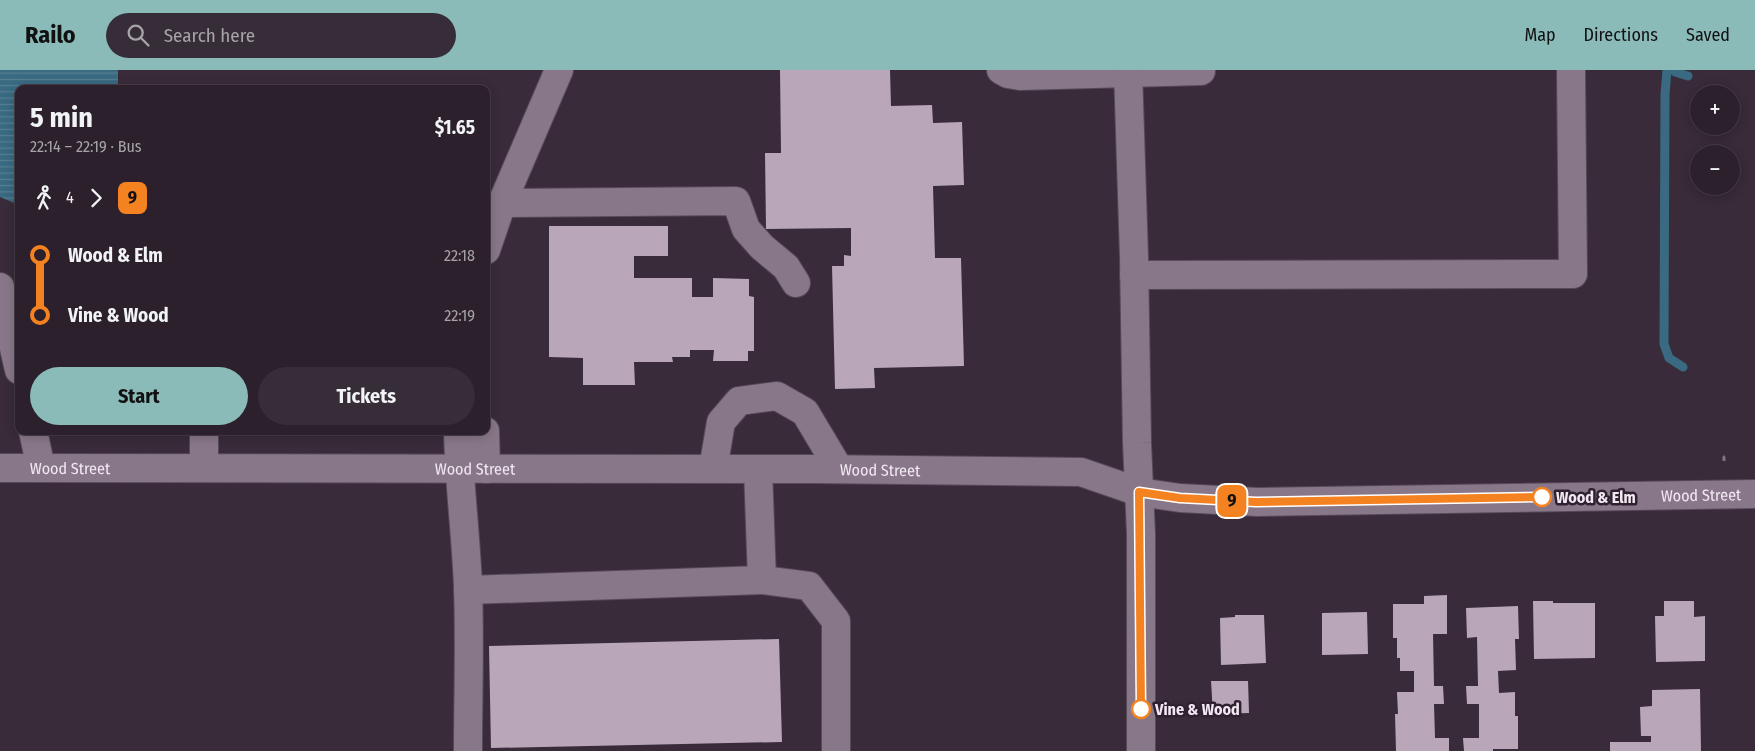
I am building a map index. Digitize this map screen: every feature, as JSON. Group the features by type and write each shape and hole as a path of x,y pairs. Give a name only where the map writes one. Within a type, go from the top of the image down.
{"street":[{"path":"490,238 502,203 559,70"},
{"path":"1001,70 1008,74 1020,76 1201,70"},
{"path":"1134,275 1573,274 1572,70"},
{"path":"1128,72 1134,275 1136,443 1139,492 1141,751"},
{"path":"502,203 736,201 746,229 762,247 786,267 796,283"},
{"path":"0,288 15,353"},
{"path":"713,469 721,422 739,401 776,396 805,412 838,469"},
{"path":"33,435 41,468"},
{"path":"204,435 204,468"},
{"path":"458,435 468,590 468,751"},
{"path":"485,435 486,469"},
{"name":"Wood Street","path":"0,468 838,469 1081,472 1139,492 1180,498 1256,502 1755,494"},
{"path":"758,469 762,580"},
{"path":"468,590 762,580 809,586 836,621 836,751"}],"path":[{"path":"1724,462 1724,456 1727,457"}],"water":[{"path":"0,70 118,70 118,85 15,85 15,203 0,197"}],"building":[{"path":"780,70 890,70 891,106 932,105 933,123 962,122 964,185 933,186 935,258 961,258 964,366 874,368 875,388 835,389 832,266 844,266 844,255 851,256 851,228 766,229 765,153 781,153"},
{"path":"549,226 668,226 668,256 634,256 634,278 692,278 692,297 713,297 713,278 749,279 749,296 754,297 754,351 748,351 748,361 713,361 714,350 690,350 690,357 672,357 673,362 634,362 635,385 583,385 583,358 549,357"},
{"path":"1447,595 1447,634 1433,634 1434,686 1443,686 1444,704 1434,704 1435,738 1449,738 1449,751 1396,751 1395,714 1398,714 1397,692 1414,692 1414,671 1400,671 1400,658 1397,658 1397,638 1393,638 1393,604 1424,604 1424,596"},
{"path":"1533,601 1595,603 1595,658 1534,659"},
{"path":"1664,601 1694,601 1694,617 1705,616 1705,661 1656,662 1655,616 1664,616"},
{"path":"1518,606 1519,639 1515,639 1516,670 1498,671 1499,693 1515,692 1515,716 1518,716 1518,749 1464,751 1463,738 1479,738 1479,704 1467,704 1466,686 1478,686 1477,637 1467,638 1466,608"},
{"path":"1367,612 1368,654 1322,655 1322,613"},
{"path":"1235,615 1264,615 1266,663 1221,665 1220,618 1235,617"},
{"path":"779,639 782,742 491,748 489,646"},
{"path":"1211,681 1248,681 1249,713 1213,714"},
{"path":"1700,689 1701,751 1610,751 1610,742 1651,742 1651,736 1641,736 1640,707 1652,706 1652,690"}],"waterway":[{"path":"1667,70 1665,94 1664,344 1669,358 1683,367"},
{"path":"1674,70 1688,76"}],"bus line":[{"name":"9","path":"1141,709 1141,544 1139,492 1180,498 1256,502 1542,497"}],"place":[{"name":"Wood & Elm","path":"1542,497"},
{"name":"Vine & Wood","path":"1141,709"}]}
